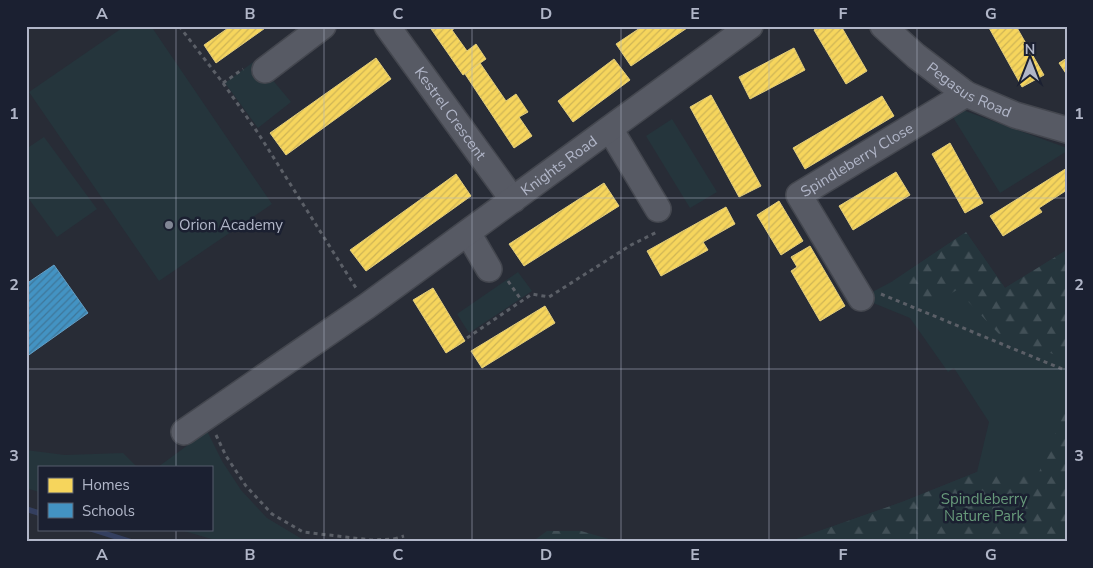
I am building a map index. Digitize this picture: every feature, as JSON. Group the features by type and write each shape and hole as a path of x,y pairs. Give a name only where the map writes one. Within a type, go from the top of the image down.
{"street":[{"path":"265,70 323,26"},
{"name":"Kestrel Crescent","path":"387,26 513,200"},
{"name":"Knights Road","path":"184,432 367,306 750,26"},
{"name":"Pegasus Road","path":"883,26 916,56 966,94 1015,116 1067,130"},
{"name":"Spindleberry Close","path":"856,289 799,195 966,94"},
{"path":"610,129 658,209"},
{"path":"468,233 489,269"}],"path":[{"path":"179,26 223,83 258,133 367,306"},
{"path":"467,338 532,294 549,297 631,246"},
{"path":"856,289 1067,371"},
{"path":"206,417 226,456 246,486 272,514 303,532 371,540 395,540 404,536"}],"green space":[{"path":"125,26 151,26 272,204 159,281 29,92"},
{"path":"256,60 291,102 258,128 225,83"},
{"path":"960,109 1067,148 1067,151 1000,193 951,114"},
{"path":"672,119 717,192 690,208 646,136"},
{"path":"44,137 97,209 57,237 26,195 26,149"},
{"path":"966,232 1005,288 1065,251 1067,254 1067,542 788,542 902,502 977,472 989,422 954,368 948,372 910,318 861,298 893,281"},
{"path":"966,232 1005,288 1065,251 1067,254 1067,359 1000,335 957,290 926,308 893,281"},
{"path":"518,272 532,291 469,333 457,314"},
{"name":"Spindleberry Nature Park","path":"1067,406 1067,542 788,542 902,502 977,472 1037,477"},
{"path":"207,431 222,461 241,490 267,518 302,539 326,542 222,542 180,530 212,530 212,466 159,466"},
{"path":"26,450 65,455 123,453 136,466 38,466 38,492 26,488"},
{"path":"547,531 581,531 619,542 532,542"}],"building: Homes":[{"path":"231,26 268,26 216,63 204,45"},
{"path":"429,26 458,26 452,30 467,51 476,44 486,59 463,75"},
{"path":"643,26 690,26 631,66 616,44"},
{"path":"820,26 841,26 867,71 846,84 814,30"},
{"path":"988,26 1016,26 1044,75 1022,87"},
{"path":"794,48 805,70 750,99 739,77"},
{"path":"376,58 391,79 286,155 270,133"},
{"path":"1067,58 1067,75 1059,63"},
{"path":"614,59 630,80 573,122 558,101"},
{"path":"480,63 506,101 516,94 528,112 519,117 532,136 514,148 465,74"},
{"path":"711,95 761,186 739,197 690,107"},
{"path":"882,96 894,116 805,169 793,148"},
{"path":"950,143 983,203 965,213 932,154"},
{"path":"1067,168 1067,190 1039,208 1042,212 1003,236 990,216"},
{"path":"896,172 910,195 853,230 839,206"},
{"path":"456,174 471,196 366,271 350,250"},
{"path":"604,183 619,206 524,266 509,244"},
{"path":"779,201 803,241 781,255 757,215"},
{"path":"726,207 735,224 703,242 708,250 661,276 647,251"},
{"path":"810,246 845,306 820,321 791,271 797,267 791,257"},
{"path":"433,288 465,341 446,353 413,300"},
{"path":"545,306 555,323 482,368 471,351"}],"building: Schools":[{"path":"54,265 88,313 26,357 26,284"}],"waterway":[{"path":"26,509 38,513"},
{"path":"94,530 132,542"}],"place":[{"name":"Orion Academy","path":"169,225"}]}
